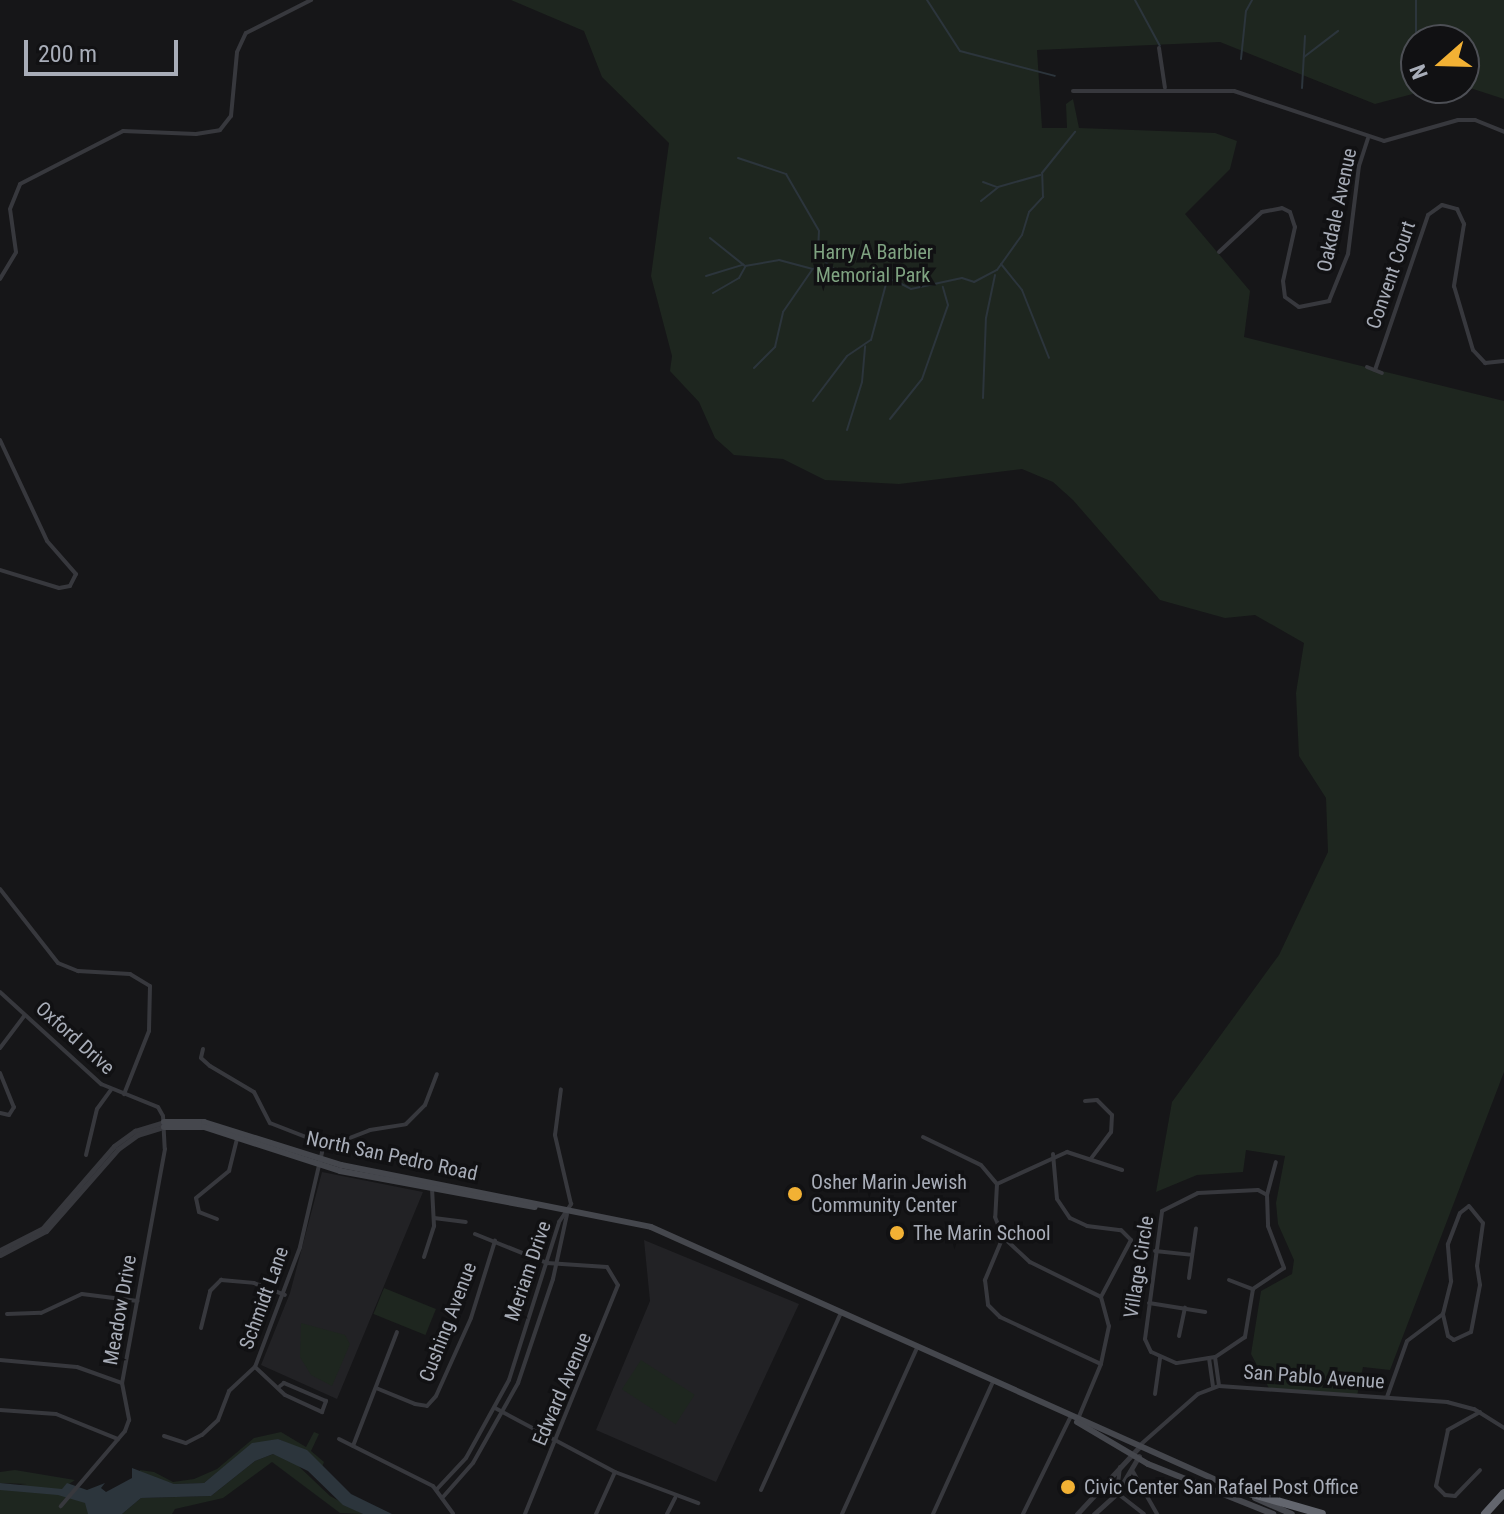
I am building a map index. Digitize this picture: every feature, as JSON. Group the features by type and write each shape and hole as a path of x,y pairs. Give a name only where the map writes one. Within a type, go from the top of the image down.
{"highway":[{"path":"1242,1491 1322,1514"},
{"path":"1484,1514 1503,1493"}],"main road":[{"name":"North San Pedro Road","path":"164,1125 204,1122 319,1162 651,1227 1074,1420 1292,1514"},
{"name":"North San Pedro Road","path":"1074,1420 1130,1455 1273,1514"}],"street":[{"path":"0,279 16,252 10,209 20,184 123,131 220,130 231,116 237,52 246,33 311,0"},
{"path":"1159,48 1165,88"},
{"path":"1073,91 1217,89 1257,96 1368,138 1396,140 1458,120 1475,120 1504,132"},
{"name":"Oakdale Avenue","path":"1219,252 1262,212 1282,208 1290,212 1295,227 1283,281 1285,297 1299,307 1329,301 1348,254 1359,166 1368,138"},
{"name":"Convent Court","path":"1375,370 1428,215 1442,205 1457,209 1464,224 1454,286 1473,350 1485,363 1504,361"},
{"path":"1367,367 1382,373"},
{"path":"0,440 47,541 76,574 70,586 59,588 0,570"},
{"path":"0,889 58,963 78,971 130,974 150,986 149,1031 124,1095"},
{"name":"Oxford Drive","path":"0,992 111,1090 161,1109 164,1125"},
{"path":"0,1048 25,1015"},
{"path":"203,1049 201,1058 210,1066 254,1092 270,1123 324,1144 406,1124 425,1105 437,1074"},
{"path":"0,1073 14,1107 9,1115 0,1113"},
{"path":"561,1089 555,1127 572,1190 567,1212"},
{"path":"86,1155 97,1109 111,1090"},
{"path":"1085,1101 1097,1100 1112,1115 1111,1132 1091,1159"},
{"name":"North San Pedro Road","path":"0,1252 43,1228 125,1137 164,1125"},
{"name":"Meadow Drive","path":"118,1439 129,1420 122,1383 138,1301 164,1125"},
{"path":"217,1219 199,1212 196,1198 227,1174 238,1136"},
{"path":"923,1137 981,1165 997,1184 995,1217 1003,1237 1030,1262 1101,1297"},
{"name":"Schmidt Lane","path":"164,1436 186,1443 202,1435 222,1413 229,1391 255,1367 285,1295 324,1144"},
{"path":"997,1184 1053,1154 1067,1152 1122,1170"},
{"path":"1023,1514 1101,1364 1109,1326 1101,1297 1131,1240 1121,1230 1087,1226 1070,1218 1057,1199 1053,1154"},
{"path":"1229,1280 1253,1289 1278,1277 1284,1268 1268,1226 1267,1195 1276,1162"},
{"path":"424,1257 434,1218 432,1186"},
{"name":"Village Circle","path":"1160,1357 1146,1346 1158,1220 1167,1206 1198,1193 1258,1190 1267,1195"},
{"path":"1387,1397 1407,1341 1443,1314 1451,1281 1448,1244 1460,1213 1469,1206 1480,1216 1483,1233 1477,1258 1480,1285 1468,1337 1448,1336 1443,1314"},
{"name":"Meriam Drive","path":"437,1489 466,1458 495,1408 567,1212"},
{"name":"Meriam Drive","path":"443,1497 473,1463 523,1368 557,1264 567,1212"},
{"path":"434,1218 466,1222"},
{"path":"1189,1278 1196,1228"},
{"path":"475,1234 547,1263 557,1264"},
{"path":"1003,1237 985,1280 988,1305 1000,1317 1101,1364"},
{"name":"Cushing Avenue","path":"376,1388 427,1406 436,1396 471,1318 495,1241"},
{"path":"1155,1251 1193,1255"},
{"name":"Edward Avenue","path":"525,1514 615,1305 615,1274 598,1265 557,1264"},
{"path":"201,1328 210,1291 221,1280 254,1283 285,1295"},
{"path":"1155,1394 1160,1357 1176,1363 1212,1357 1245,1337 1253,1289"},
{"path":"7,1314 41,1313 82,1294 138,1301"},
{"path":"1149,1303 1205,1312"},
{"path":"1179,1336 1185,1308"},
{"path":"761,1490 841,1313"},
{"path":"353,1446 397,1332"},
{"path":"842,1514 917,1348"},
{"path":"1077,1514 1130,1455 1192,1398 1216,1387 1212,1357"},
{"path":"0,1360 77,1367 122,1383"},
{"path":"255,1367 280,1386 285,1395 322,1412 326,1401 284,1383 280,1386"},
{"path":"933,1514 993,1382"},
{"name":"San Pablo Avenue","path":"1216,1387 1447,1402 1480,1412 1504,1428"},
{"path":"495,1408 615,1472 675,1498 698,1503"},
{"path":"0,1410 56,1414 118,1439 78,1481 61,1506"},
{"path":"1480,1412 1448,1430 1436,1486 1445,1495 1455,1496 1480,1470"},
{"path":"339,1439 437,1489 453,1514"},
{"path":"1120,1484 1139,1459 1139,1447"},
{"path":"1094,1514 1117,1493 1120,1466"},
{"path":"1132,1470 1142,1494 1157,1514"},
{"path":"596,1514 615,1472"},
{"path":"1101,1485 1120,1484 1142,1494"},
{"path":"1117,1493 1144,1514"},
{"path":"667,1514 675,1498"}],"shaded area":[{"path":"322,1172 423,1192 337,1399 261,1365 290,1293"},
{"path":"644,1240 799,1304 716,1482 596,1430 650,1301"},
{"path":"278,1439 307,1450 351,1494 392,1514 363,1514 343,1505 308,1471 273,1454 255,1461 211,1496 141,1498 122,1514 88,1514 85,1503 58,1495 0,1490 0,1483 62,1489 67,1483 87,1490 105,1483 101,1488 106,1492 132,1478 132,1468 174,1484 204,1483 252,1443"}],"green space":[{"name":"Harry A Barbier Memorial Park","path":"511,0 1504,0 1504,99 1480,91 1480,24 1400,24 1400,97 1375,104 1220,42 1037,50 1042,128 1067,128 1066,104 1073,99 1079,128 1215,133 1237,141 1230,169 1185,214 1250,291 1244,337 1504,401 1504,1072 1390,1370 1363,1367 1357,1396 1270,1390 1251,1354 1261,1291 1292,1274 1294,1260 1278,1224 1276,1203 1285,1156 1246,1150 1243,1172 1197,1175 1156,1192 1172,1102 1279,955 1328,852 1326,798 1299,756 1296,693 1304,643 1255,615 1225,618 1160,600 1073,500 1053,482 1022,469 899,484 825,480 783,459 734,455 715,438 699,402 670,371 672,356 651,276 669,143 602,77 584,31"},
{"path":"384,1288 436,1309 425,1335 374,1314"},
{"path":"301,1323 345,1335 350,1344 332,1386 311,1375 300,1357"},
{"path":"641,1360 695,1395 676,1424 622,1389"},
{"path":"281,1432 306,1447 314,1432 319,1434 311,1451 324,1462 322,1467 305,1451 278,1439 245,1450 204,1483 174,1484 139,1474 140,1470 154,1472 173,1482 194,1479 217,1469 254,1438"},
{"path":"273,1454 290,1458 330,1496 363,1514 340,1513 272,1462 223,1498 175,1509 172,1514 122,1514 141,1498 211,1496 255,1461"},
{"path":"15,1470 75,1480 63,1488 102,1514 0,1514 0,1487 27,1484 0,1483 0,1472"}],"waterway":[{"path":"927,0 960,51 1055,76"},
{"path":"1135,0 1160,46"},
{"path":"1241,59 1246,11 1252,0"},
{"path":"1416,0 1416,24"},
{"path":"1304,57 1338,31"},
{"path":"1302,88 1305,36"},
{"path":"710,238 745,266 779,260 812,269 829,266 860,283 894,280 911,289 962,278 974,282 997,270 1022,235 1029,212 1043,197 1042,173 1075,132"},
{"path":"738,158 786,174 819,231 818,253 829,266"},
{"path":"981,201 998,187 1040,175"},
{"path":"983,182 997,187"},
{"path":"1001,264 1022,290 1049,358"},
{"path":"706,276 743,265"},
{"path":"713,293 739,278 745,267"},
{"path":"754,368 775,347 783,312 812,270"},
{"path":"983,398 986,318 995,275"},
{"path":"813,401 847,356 871,340 886,284"},
{"path":"890,419 922,379 948,305 943,287"},
{"path":"847,430 862,382 865,346"}],"place":[{"name":"Osher Marin Jewish Community Center","path":"795,1194"},
{"name":"The Marin School","path":"897,1233"},
{"name":"Civic Center San Rafael Post Office","path":"1068,1487"}]}
